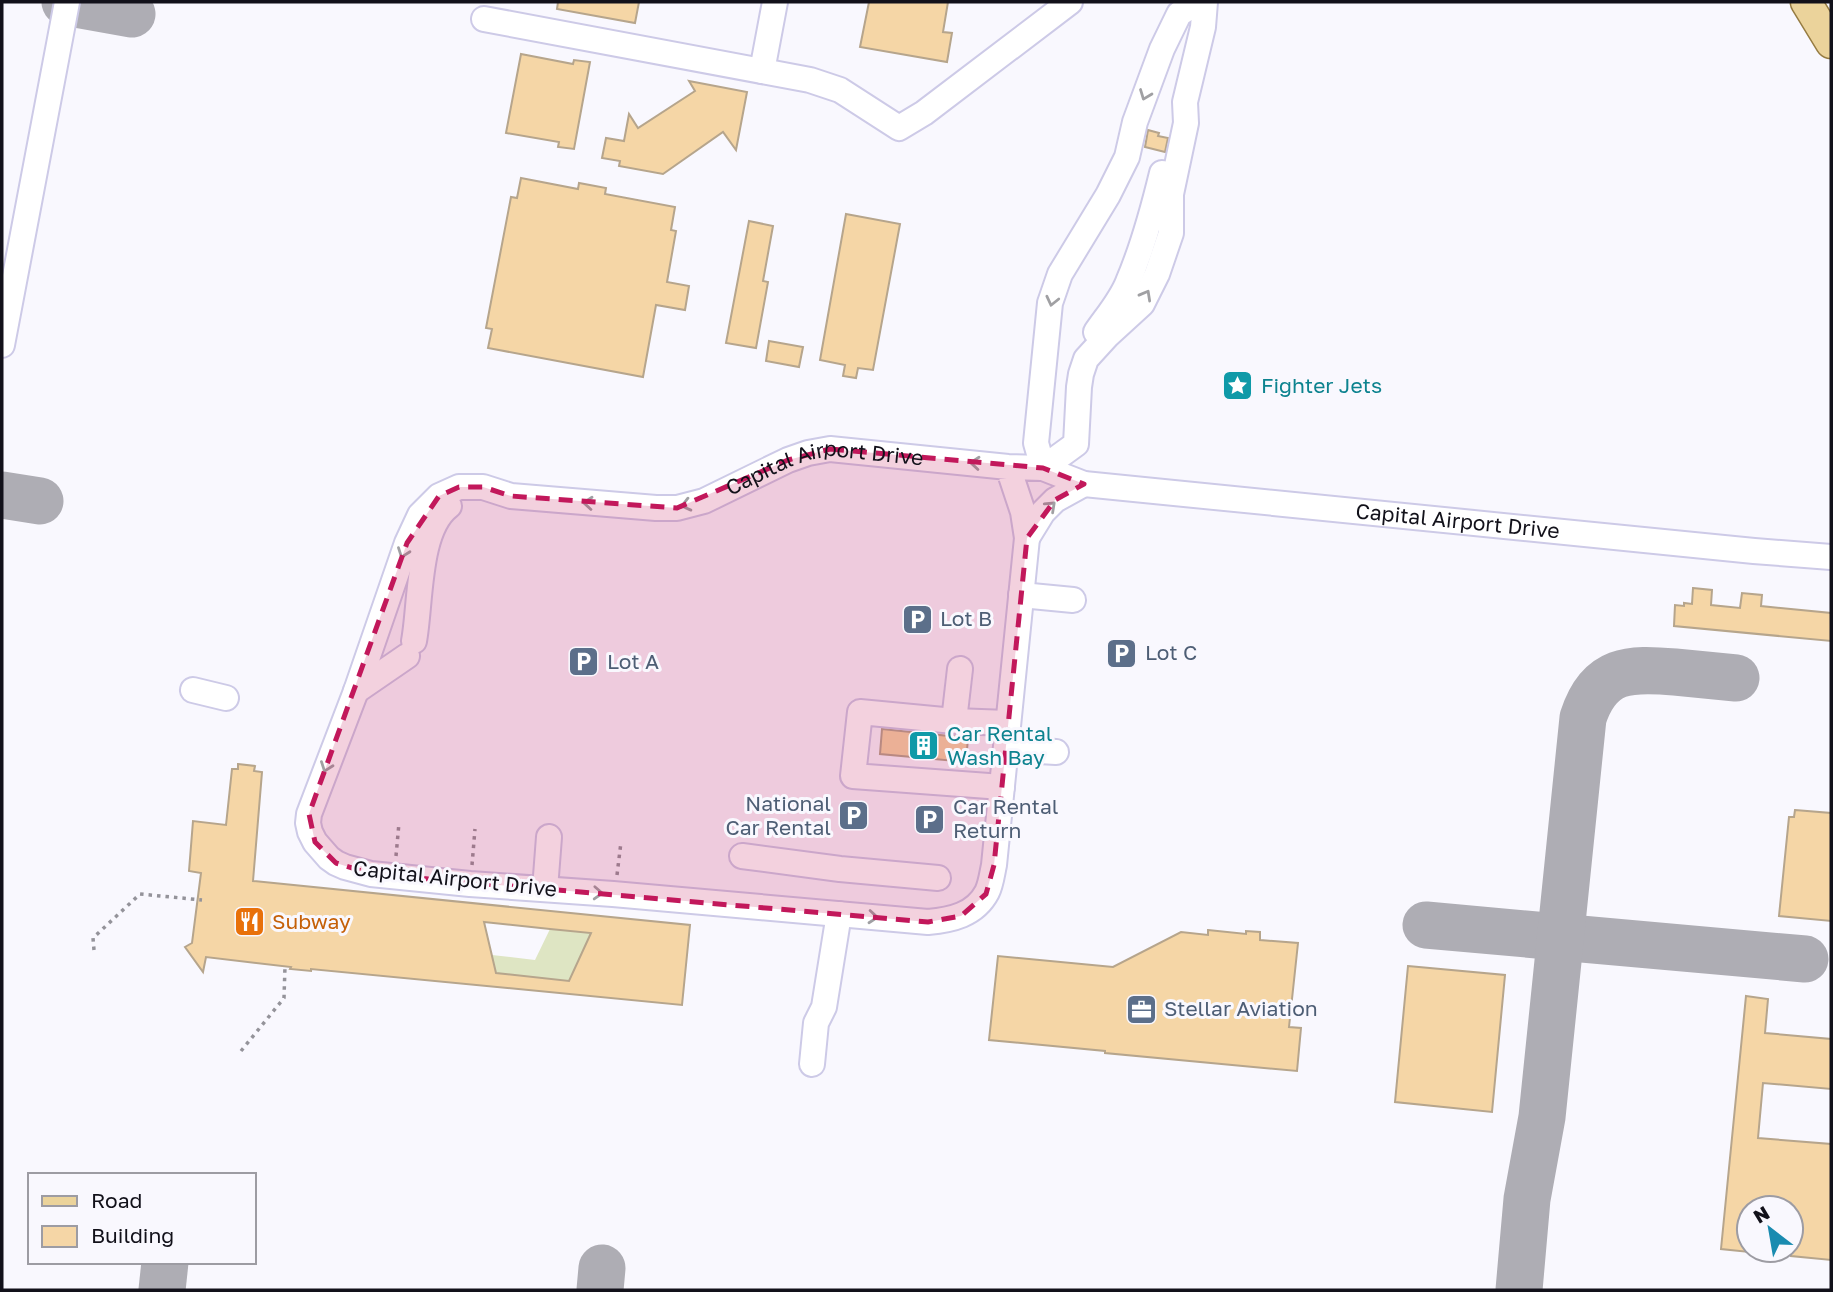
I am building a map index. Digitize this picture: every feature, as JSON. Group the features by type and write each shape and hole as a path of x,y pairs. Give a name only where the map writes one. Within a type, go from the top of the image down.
{"main road":[{"path":"1806,2 1831,43"}],"street":[{"path":"2,345 67,2"},
{"path":"762,71 775,2"},
{"path":"484,19 810,80 840,90 898,128 924,113 1070,2"},
{"path":"1185,102 1174,123 1169,146 1164,193 1171,233 1157,274 1142,304 1086,359 1079,387 1076,444 1043,468 1036,443 1050,303 1060,274 1127,157 1135,122 1179,14 1198,2"},
{"path":"1164,193 1186,123 1185,102 1203,27 1205,2"},
{"path":"1114,183 1134,169 1146,170 1153,175 1164,193"},
{"path":"1040,410 1058,404 1077,416"},
{"name":"Capital Airport Drive","path":"1008,467 1023,512 1027,538 995,864 986,894 974,908 961,916 947,921 928,922 371,874 336,863 315,842 308,823 309,814 356,691 407,542 420,515 439,496 459,487 484,487 511,496 677,508 704,501 788,460 830,449 1008,467 1043,468 1084,484 1831,557"},
{"name":"Capital Airport Drive","path":"1027,538 1055,500 1084,484"},
{"path":"356,691 411,648 427,543 440,512 461,500 511,496"},
{"path":"1021,595 1073,600"},
{"path":"954,721 960,669"},
{"path":"193,690 226,698"},
{"path":"1002,787 853,776 860,712 1008,723"},
{"path":"1006,749 1056,752"},
{"path":"545,889 549,837"},
{"path":"742,856 938,878"},
{"path":"811,1064 816,1023 824,1007 839,914"}],"path":[{"path":"396,857 399,823"},
{"path":"472,865 475,829"},
{"path":"616,876 621,842"},
{"path":"94,950 93,938 140,894 202,900"},
{"path":"241,1051 284,998 285,966"}],"highlighted area":[{"path":"830,449 1043,468 1084,484 1055,500 1027,538 994,865 986,894 961,916 928,922 371,874 336,863 315,842 309,814 407,543 439,496 459,487 483,487 511,496 677,508 788,460"}],"green space":[{"path":"550,929 591,933 569,981 496,973 492,955 535,960"}],"building":[{"path":"558,2 639,2 635,23 557,9"},
{"path":"869,2 948,2 943,32 952,33 947,62 860,47"},
{"path":"521,54 573,64 574,60 590,62 574,149 558,147 559,142 506,133"},
{"path":"689,81 747,92 736,150 723,132 663,174 619,166 620,161 602,158 606,138 624,141 629,114 638,128 695,91"},
{"path":"1148,130 1168,138 1165,152 1145,147"},
{"path":"521,178 578,189 579,183 606,188 605,194 675,207 671,230 676,231 667,282 689,286 685,310 656,305 643,377 488,348 492,329 486,328 511,197 517,198"},
{"path":"846,214 900,224 873,370 858,368 856,378 843,376 845,365 820,360"},
{"path":"749,221 773,226 763,281 768,282 756,348 726,343"},
{"path":"769,341 803,347 799,367 766,361"},
{"path":"1693,588 1712,590 1711,605 1740,608 1742,593 1762,595 1761,606 1831,613 1831,641 1674,626 1675,605 1692,604"},
{"name":"Car Rental Wash Bay","path":"882,729 968,738 966,762 880,754"},
{"path":"238,764 255,766 254,771 262,772 253,881 690,925 682,1005 290,969 291,967 206,957 203,972 185,947 192,943 201,873 189,871 193,821 226,825 232,769 238,769","holes":["484,922 591,933 569,981 496,973"]},
{"path":"1795,810 1831,813 1831,921 1779,916 1789,817 1794,817"},
{"path":"1208,930 1246,934 1246,931 1260,932 1260,940 1298,943 1289,1027 1301,1028 1297,1071 989,1040 998,956 1113,967 1181,932 1208,935"},
{"path":"1408,966 1505,975 1492,1112 1395,1102"},
{"path":"1746,996 1768,999 1765,1033 1831,1039 1831,1089 1763,1083 1758,1138 1831,1144 1831,1260 1805,1257 1805,1194 1735,1194 1735,1250 1721,1249"}],"taxiway":[{"path":"65,2 132,14"},
{"path":"2,495 40,501"},
{"path":"1519,1290 1527,1199 1542,1117 1583,718 1598,689 1607,680 1618,675 1643,670 1736,678"},
{"path":"1426,925 1805,959"},
{"path":"162,1290 165,1264"},
{"path":"600,1290 602,1268"}],"place":[{"name":"Fighter Jets","path":"1238,386"},
{"name":"Lot B","path":"917,619"},
{"name":"Lot C","path":"1122,653"},
{"name":"Lot A","path":"584,662"},
{"name":"Car Rental Wash Bay","path":"924,746"},
{"name":"National Car Rental","path":"854,816"},
{"name":"Car Rental Return","path":"930,819"},
{"name":"Subway","path":"249,922"},
{"name":"Stellar Aviation","path":"1141,1009"}]}
